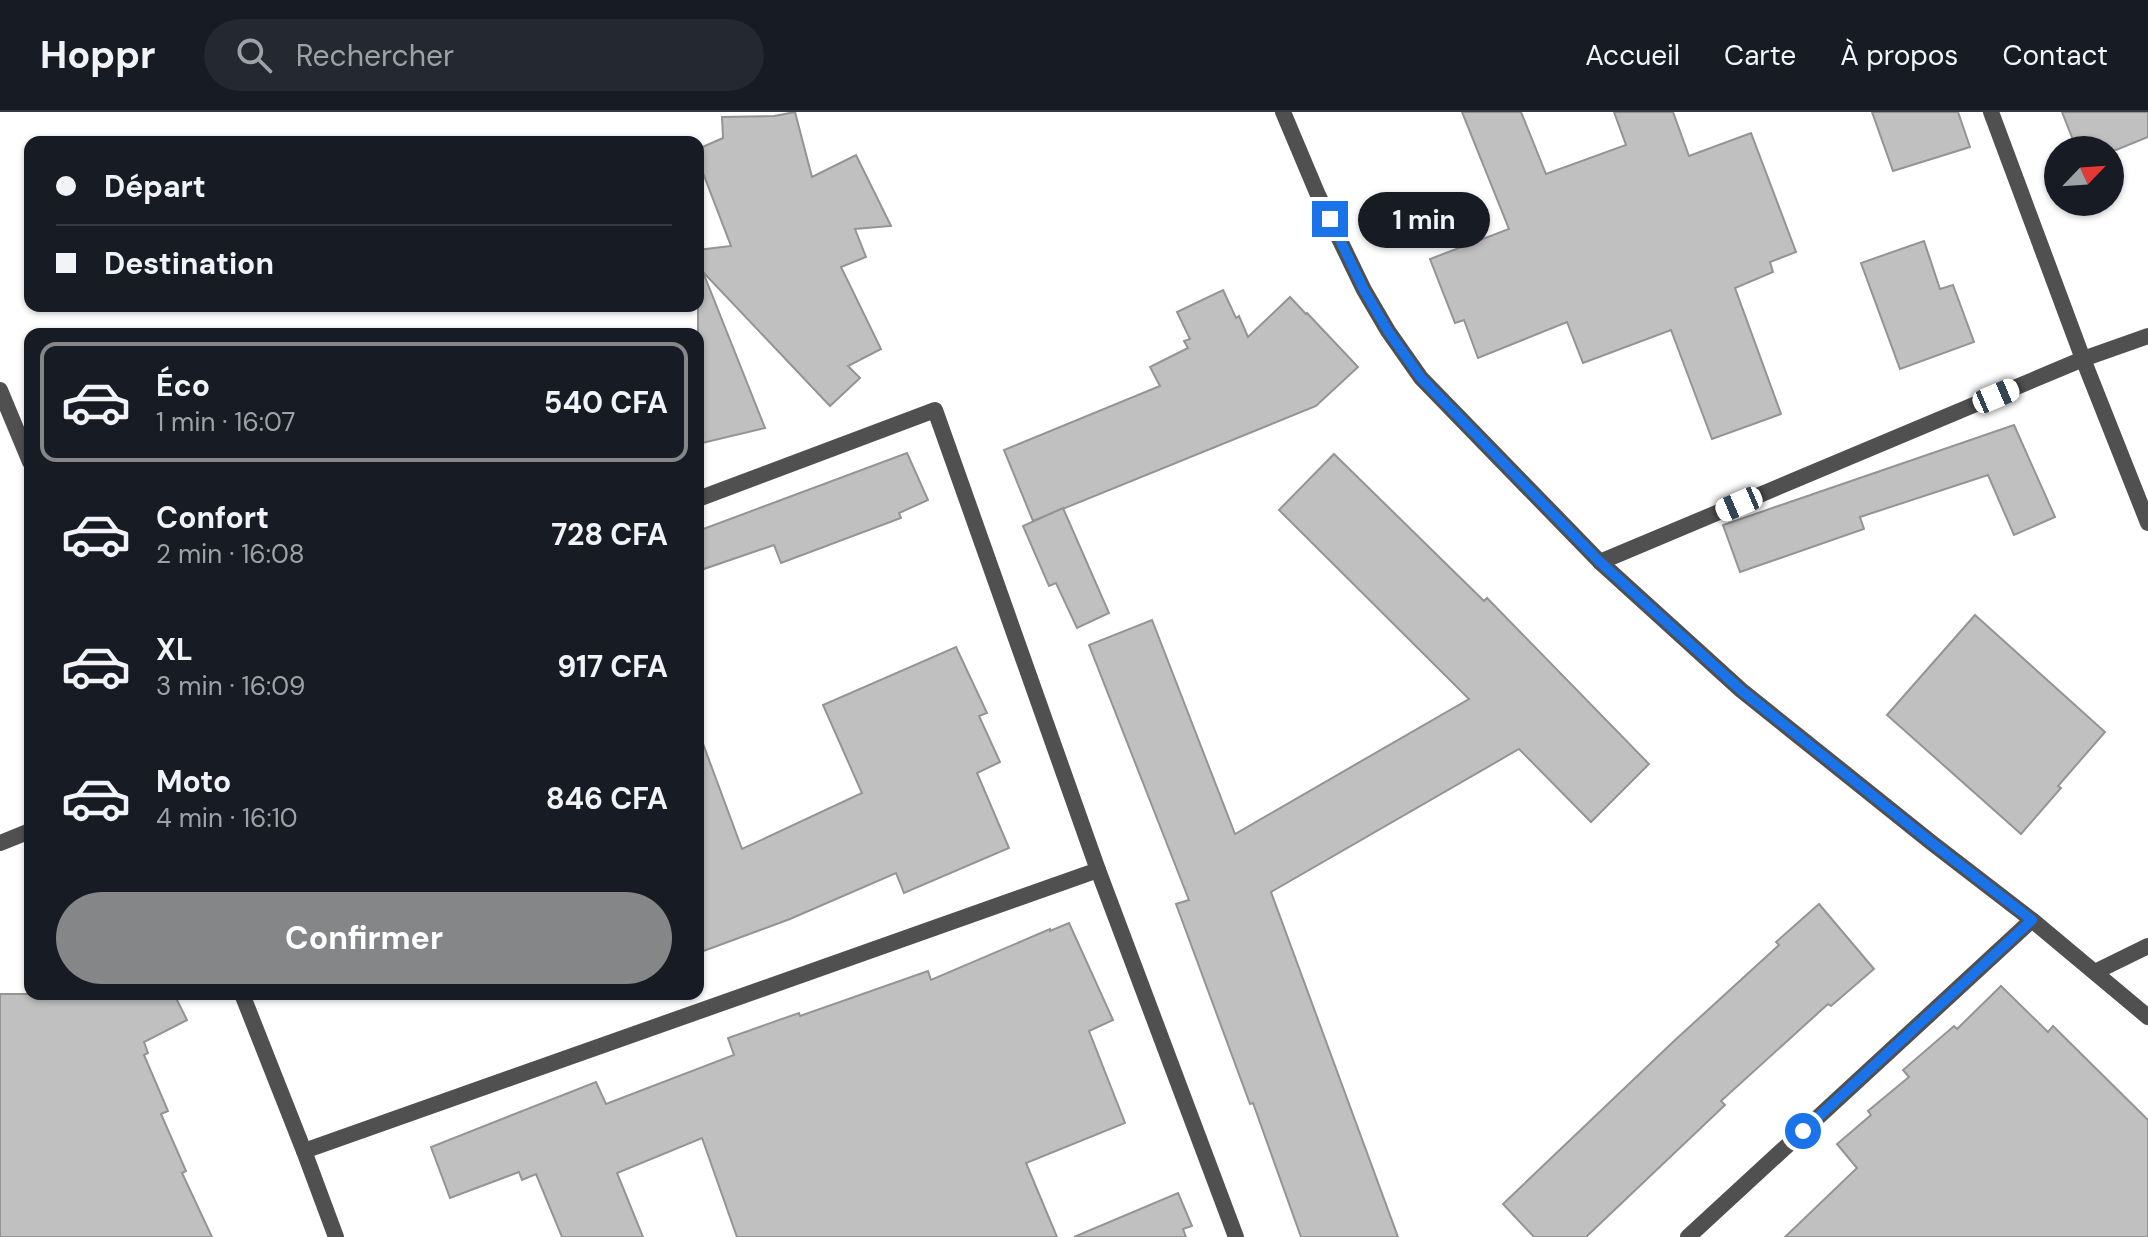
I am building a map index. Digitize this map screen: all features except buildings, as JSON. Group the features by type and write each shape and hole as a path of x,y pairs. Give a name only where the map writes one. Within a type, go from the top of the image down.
{"street":[{"path":"1283,112 1318,195 1364,290 1421,378 1600,562 1741,690 2032,920 2148,1017"},
{"path":"1991,112 2148,523"},
{"path":"1600,562 2083,359 2148,336"},
{"path":"0,390 24,448"},
{"path":"704,497 935,410 1098,870 1236,1237"},
{"path":"0,843 24,833"},
{"path":"304,1151 1098,870"},
{"path":"1688,1237 2032,920"},
{"path":"2095,972 2148,946"},
{"path":"244,1000 336,1237"}],"route":[{"path":"1330,219 1364,290 1421,378 1600,562 1741,690 2032,920 1803,1131"}]}
